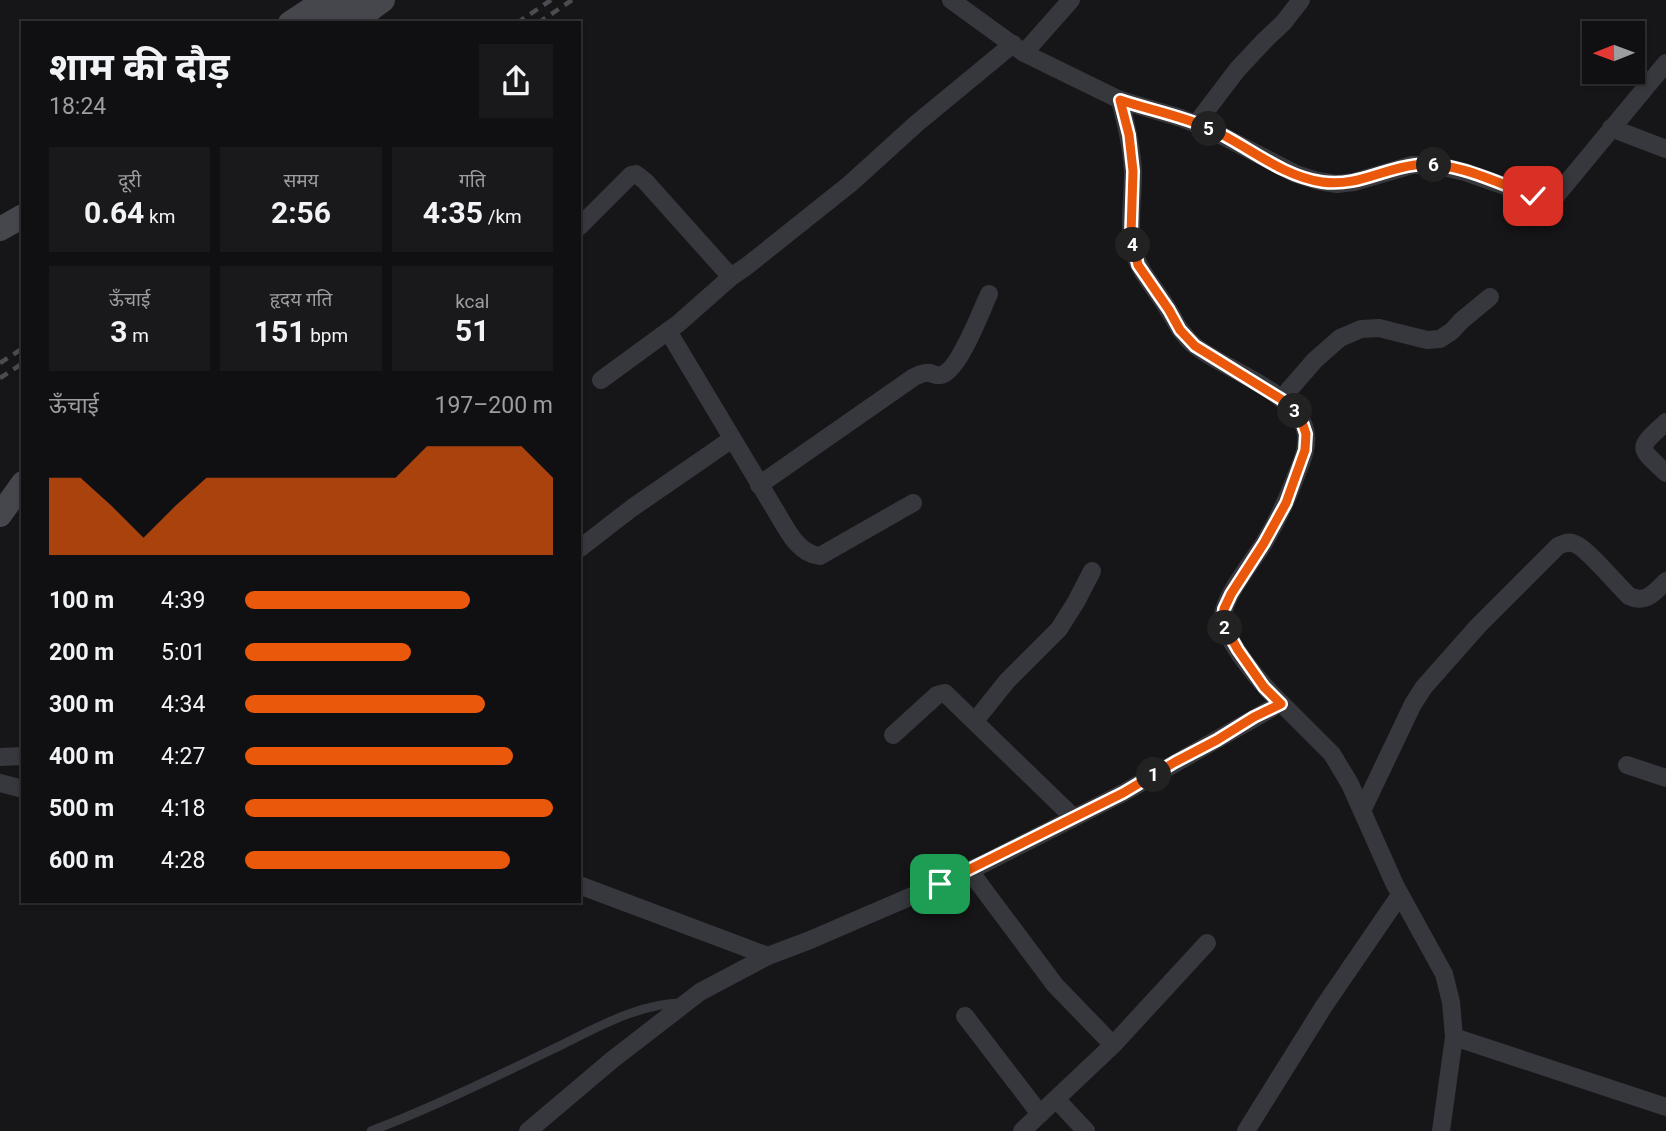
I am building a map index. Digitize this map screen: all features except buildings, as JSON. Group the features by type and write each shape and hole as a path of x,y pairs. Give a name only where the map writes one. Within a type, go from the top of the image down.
{"main road":[{"path":"293,21 325,0"},
{"path":"324,21 354,0"},
{"path":"355,21 383,0"},
{"path":"0,229 21,217"},
{"path":"0,515 21,486"}],"street":[{"path":"951,0 1018,49 1120,100 1211,130 1296,174 1337,184 1354,182 1412,165 1435,165 1465,172 1533,196 1545,199 1556,196 1666,63"},
{"path":"601,380 668,331 731,277 851,183 916,124 1018,49 1070,0"},
{"path":"1196,124 1237,70 1284,22 1301,0"},
{"path":"1120,100 1129,135 1133,171 1131,234 1138,265 1180,330 1195,346 1281,399 1300,416 1306,434 1305,450 1286,503 1236,586 1224,609 1223,617 1225,627 1238,650 1264,687 1332,754 1350,784 1400,895 1444,974 1451,1002 1454,1037 1441,1131"},
{"path":"1611,128 1666,149"},
{"path":"581,225 631,175 636,174 731,277"},
{"path":"759,485 914,377 927,373 942,375 947,372 957,362 989,293"},
{"path":"1281,399 1315,360 1340,338 1361,328 1379,328 1427,340 1440,339 1490,297"},
{"path":"668,331 759,485 790,534 804,550 820,556 913,503"},
{"path":"1666,422 1647,440 1644,447 1646,453 1666,473"},
{"path":"581,547 632,508 732,439"},
{"path":"1362,811 1413,704 1424,687 1478,626 1558,546 1570,542 1577,544 1635,599 1649,597 1666,581"},
{"path":"975,721 1007,681 1059,629 1091,571"},
{"path":"892,735 941,693 945,693 1073,817"},
{"path":"528,1131 612,1060 700,992 768,956 969,870 1123,793 1281,704"},
{"path":"0,757 21,756"},
{"path":"1627,765 1666,778"},
{"path":"0,783 21,788"},
{"path":"969,870 1055,985 1113,1045"},
{"path":"581,886 768,956"},
{"path":"1246,1131 1324,1006 1400,895"},
{"path":"1022,1131 1113,1045 1208,943"},
{"path":"965,1016 1040,1114"},
{"path":"1454,1037 1666,1107"},
{"path":"1056,1099 1086,1131"}],"lane":[{"path":"371,1131 648,1007 685,1003"}],"railway":[{"path":"520,21 551,0"},
{"path":"541,21 572,0"},
{"path":"0,363 21,349"},
{"path":"0,378 21,364"}],"route":[{"path":"940,884 1123,793 1281,704 1264,687 1238,650 1225,627 1223,617 1231,594 1286,503 1305,450 1306,434 1300,416 1281,399 1195,346 1180,330 1138,265 1131,234 1133,171 1129,135 1120,100 1211,130 1296,174 1318,181 1337,184 1354,182 1423,164 1465,172 1533,196"}]}
